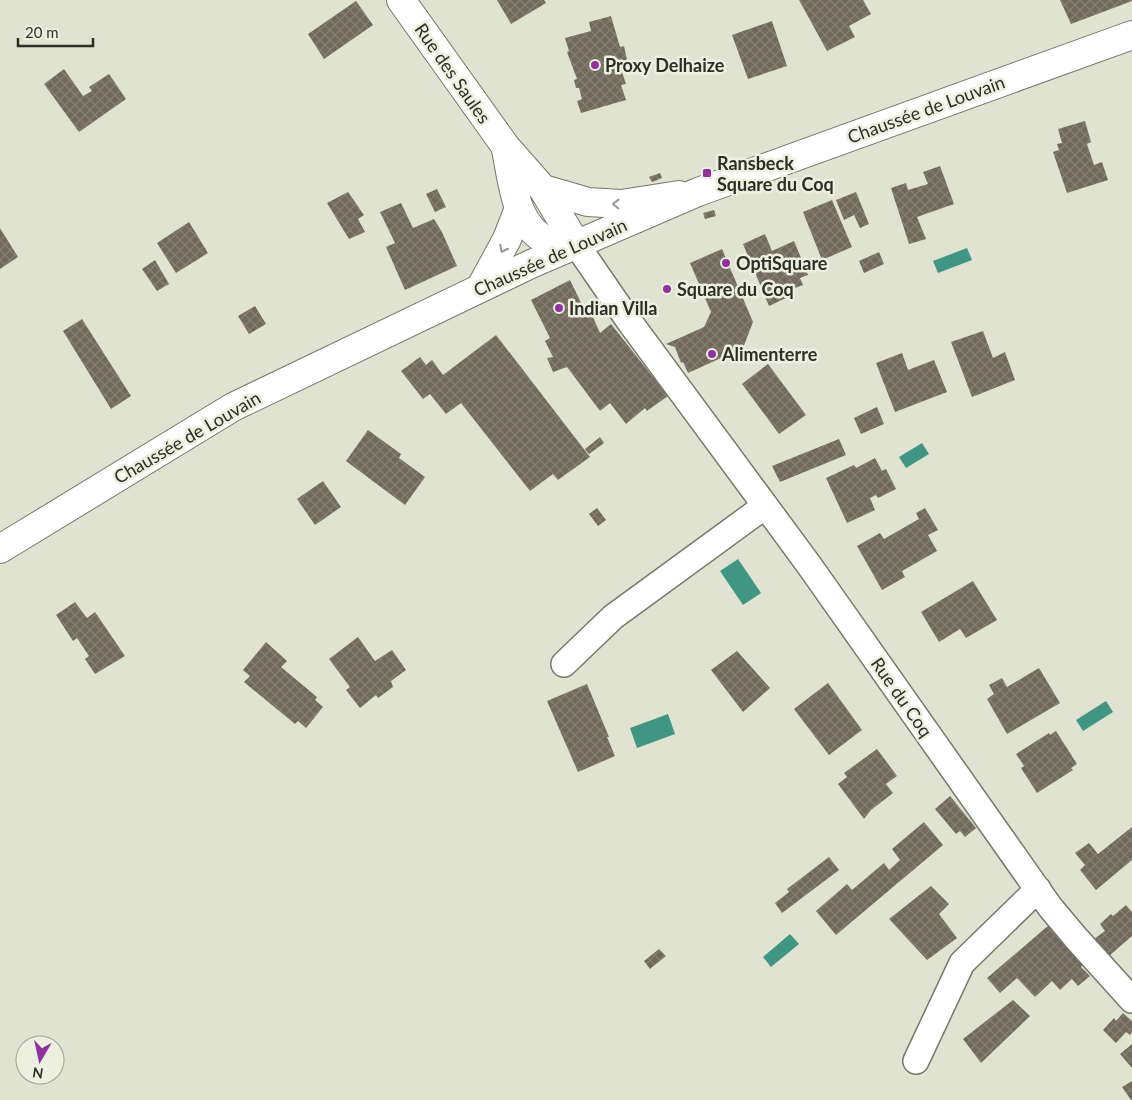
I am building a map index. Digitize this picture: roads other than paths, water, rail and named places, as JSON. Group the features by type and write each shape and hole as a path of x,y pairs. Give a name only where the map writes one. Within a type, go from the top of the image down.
{"main road":[{"name":"Rue des Saules","path":"401,0 506,146 543,189 576,244"},
{"name":"Chaussée de Louvain","path":"0,549 234,407 482,287 576,244 698,192 1132,35"},
{"name":"Rue des Saules","path":"506,146 518,208 528,225 536,234 550,243 576,244"},
{"path":"543,189 588,202 621,204 698,192"},
{"path":"482,287 507,239 518,208"}],"street":[{"name":"Rue du Coq","path":"576,244 618,306 809,565 1038,889 1076,938 1132,1000"},
{"path":"564,664 614,617 765,506"},
{"path":"916,1061 962,963 1038,889"}],"water":[{"path":"967,248 972,260 938,273 933,261"},
{"path":"922,443 929,454 906,468 899,457"},
{"path":"738,559 761,593 743,605 720,571"},
{"path":"1106,701 1113,712 1083,731 1076,720"},
{"path":"668,714 675,734 637,748 630,728"},
{"path":"790,934 799,944 771,967 763,957"}],"place":[{"name":"Proxy Delhaize","path":"595,65"},
{"name":"Ransbeck Square du Coq","path":"707,173"},
{"name":"OptiSquare","path":"726,263"},
{"name":"Square du Coq","path":"667,289"},
{"name":"Indian Villa","path":"559,308"},
{"name":"Alimenterre","path":"712,354"}]}
